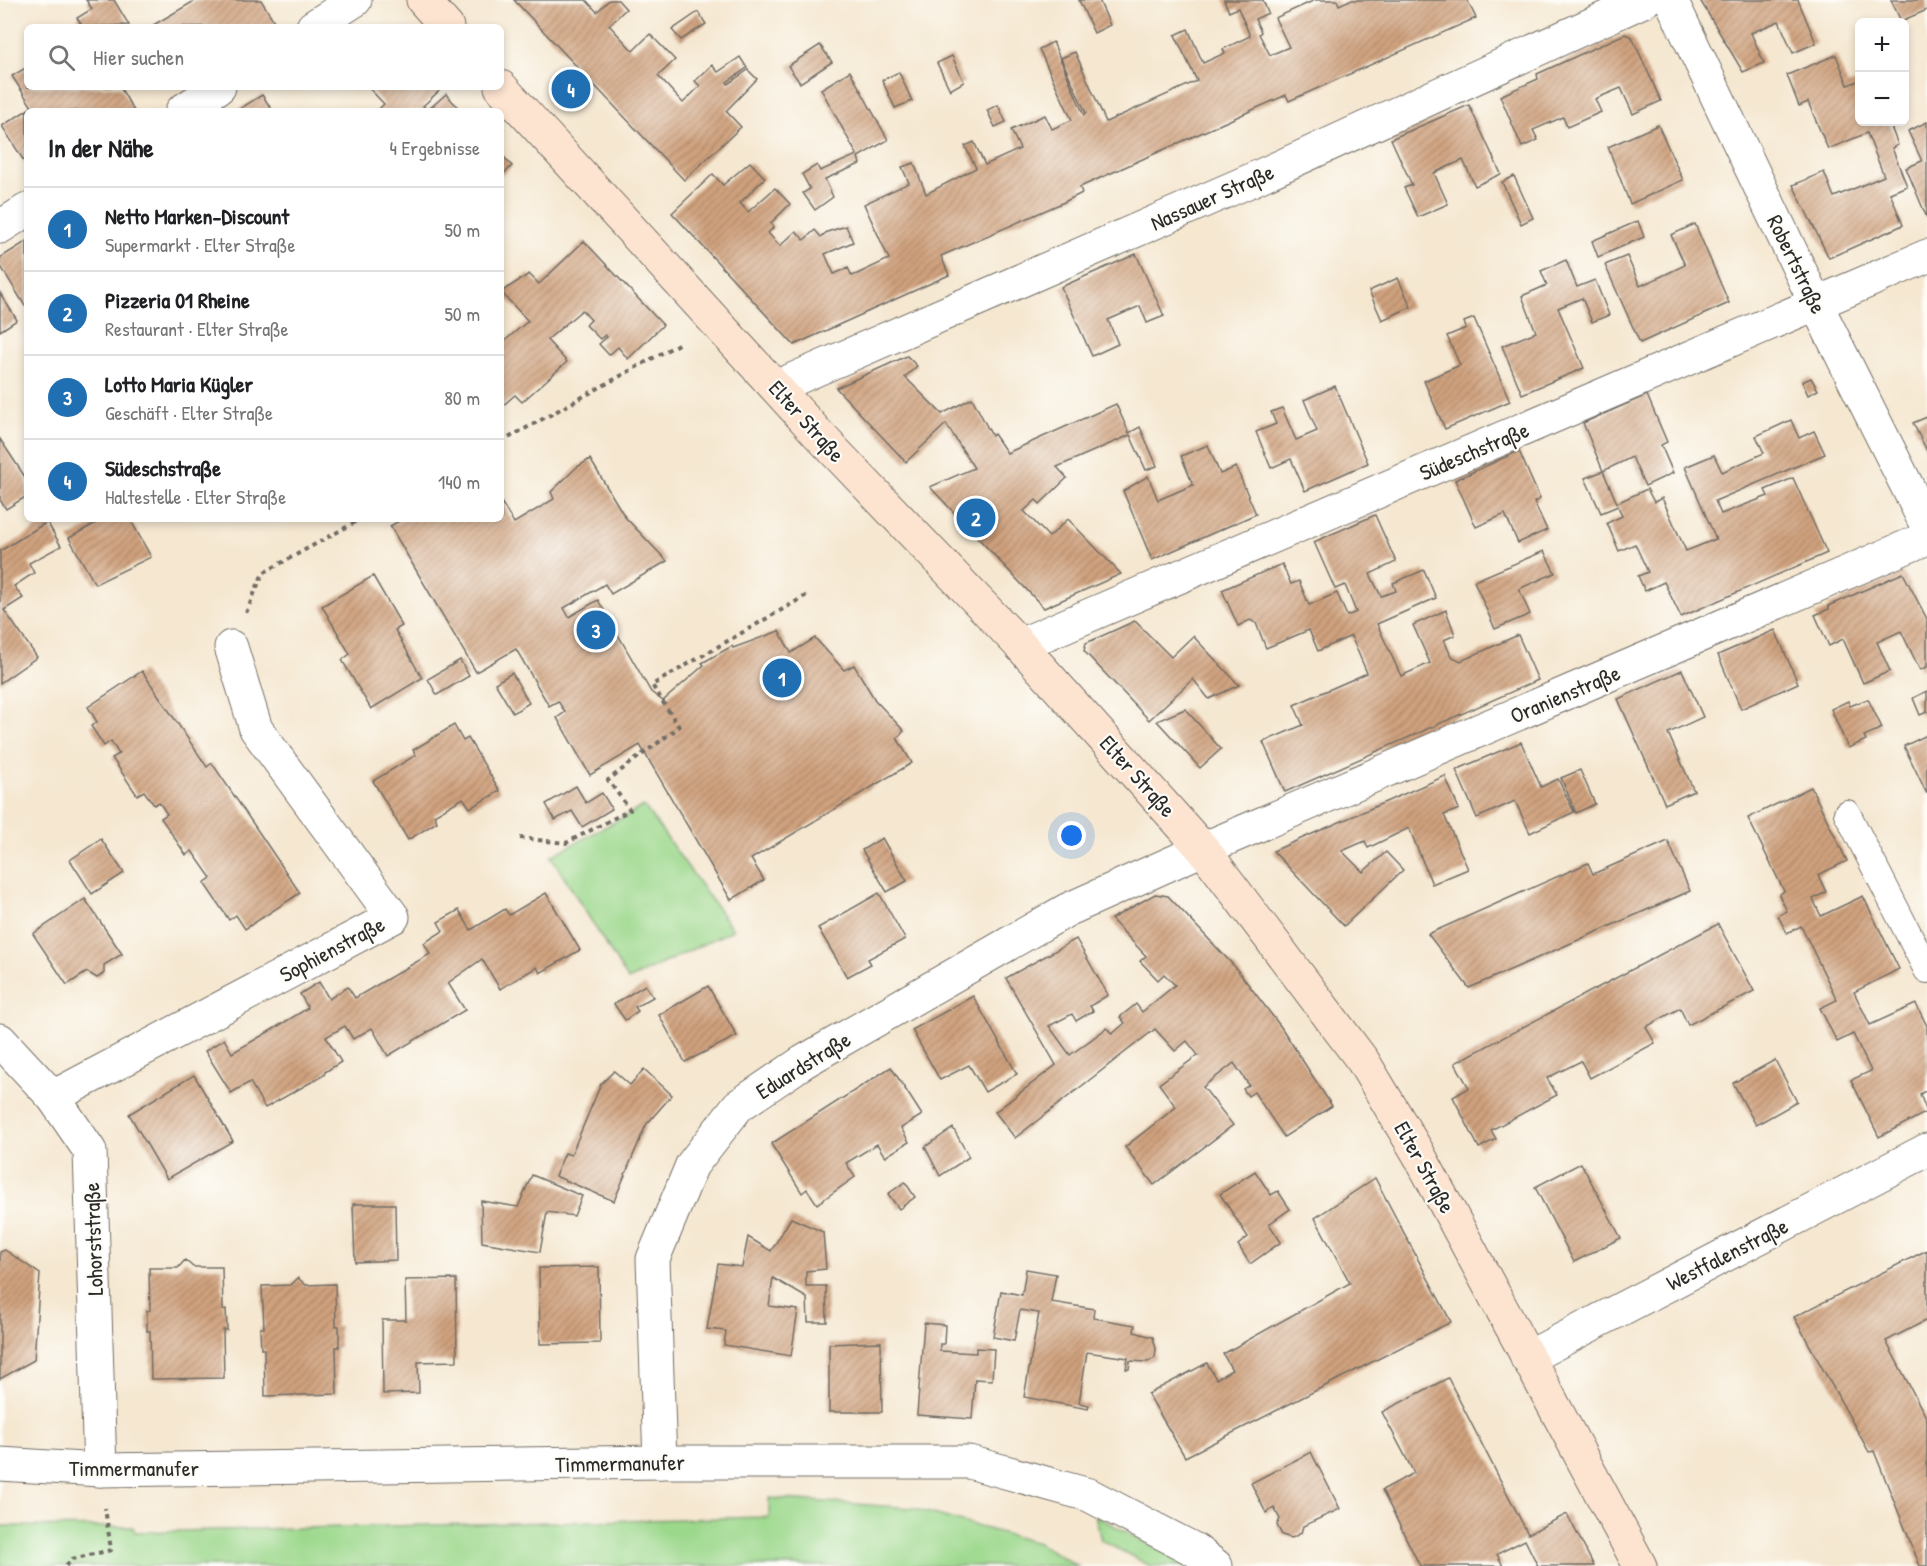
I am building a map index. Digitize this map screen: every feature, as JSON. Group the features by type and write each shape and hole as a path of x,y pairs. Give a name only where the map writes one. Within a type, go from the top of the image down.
{"main road":[{"path":"423,0 444,24"},
{"name":"Elter Straße","path":"504,90 776,387 1020,645 1203,849 1363,1061 1418,1153 1640,1566"}],"street":[{"path":"318,24 355,0"},
{"name":"Nassauer Straße","path":"776,387 1247,182 1645,0"},
{"name":"Robertstraße","path":"1671,0 1816,304 1927,526"},
{"path":"187,108 214,90"},
{"path":"0,227 24,212"},
{"name":"Südeschstraße","path":"1020,645 1927,256"},
{"name":"Oranienstraße","path":"1203,849 1927,538"},
{"name":"Sophienstraße","path":"53,1097 393,917 256,729 231,647"},
{"name":"Eduardstraße","path":"660,1462 653,1259 692,1165 738,1106 803,1062 1067,910 1203,849"},
{"name":"Lohorststraße","path":"0,1040 53,1097 90,1151 100,1470"},
{"name":"Westfalenstraße","path":"1527,1358 1927,1150"},
{"name":"Timmermanufer","path":"0,1464 100,1470 660,1462 969,1462 1089,1495 1195,1550 1216,1566"}],"lane":[{"path":"1847,813 1927,970"}],"path":[{"path":"504,440 717,322"},
{"path":"231,647 264,573 356,522"},
{"path":"520,838 566,843 630,810 608,780 679,727 652,685 807,595"},
{"path":"66,1566 72,1559 111,1550 100,1470"}],"green space":[{"path":"644,806 733,930 628,980 551,856"},
{"path":"769,1498 912,1508 1038,1543 1078,1566 0,1566 0,1526 133,1527 135,1532 769,1517"},
{"path":"1095,1515 1188,1566 1150,1566 1101,1540"}],"building":[{"path":"86,0 114,0 128,24 81,24 77,18 92,9"},
{"path":"196,0 261,0 276,24 155,24"},
{"path":"514,0 586,0 597,12 609,0 618,0 626,9 609,25 633,51 650,34 675,60 658,76 683,103 700,86 695,81 712,65 718,72 740,57 747,68 727,82 728,84 748,70 757,79 726,111 741,127 684,180"},
{"path":"1079,0 1099,0 1110,25 1094,33"},
{"path":"1224,0 1263,0 1268,13 1255,19 1261,32 1259,34 1270,55 1289,47 1275,18 1315,0 1337,0 1339,5 1350,0 1467,0 1476,18 1289,101 1286,95 1080,187 1082,193 1062,203 941,256 949,275 794,345 672,213 713,174 723,185 750,162 765,178 740,203 748,212 775,188 790,204 771,223 774,227 768,233 780,246 796,231 804,240 815,230 821,237 827,232 846,226 853,242 825,254 834,274 848,268 852,276 889,259 864,204 909,183 902,167 914,163 926,194 976,168 965,146 974,142 985,165 1020,149 1011,130 1045,115 1052,129 1072,120 1039,49 1053,42 1084,115 1086,113 1061,58 1075,52 1106,122 1197,81 1175,35 1188,29 1203,63 1225,53 1223,49 1250,36 1238,8 1229,12"},
{"path":"1700,0 1798,0 1816,43 1793,53 1779,21 1751,33 1764,63 1743,72"},
{"path":"1891,0 1927,0 1927,10 1908,18 1900,18"},
{"path":"698,12 706,24 681,40 672,30"},
{"path":"1625,34 1632,37 1661,101 1633,114 1621,88 1595,99 1601,112 1567,127 1563,117 1533,130 1538,140 1522,147 1500,96 1538,79 1537,74"},
{"path":"820,45 832,62 800,83 788,66"},
{"path":"1836,55 1848,85 1855,82 1855,126 1891,126 1898,145 1892,148 1907,186 1890,193 1903,225 1829,258 1793,185 1824,172 1834,197 1884,176 1867,133 1828,149 1808,102 1799,106 1787,75"},
{"path":"952,56 964,82 950,90 937,63"},
{"path":"24,69 24,90 122,90 132,108 30,108 32,107 12,76"},
{"path":"850,71 888,140 858,157 860,164 825,179 833,197 815,210 803,193 810,189 802,174 817,165 820,171 857,155 821,89"},
{"path":"899,72 912,101 895,108 882,80"},
{"path":"371,90 440,90 423,106 426,108 380,108 384,104"},
{"path":"446,94 458,108 430,108"},
{"path":"262,95 271,108 241,108"},
{"path":"998,105 1006,122 995,127 987,110"},
{"path":"1469,105 1501,174 1475,186 1463,160 1434,173 1448,204 1418,217 1404,188 1412,185 1391,139"},
{"path":"24,112 24,161 2,126"},
{"path":"1927,122 1927,218 1906,168 1922,161 1908,131"},
{"path":"1658,125 1683,180 1630,204 1608,147"},
{"path":"504,157 512,166 504,173"},
{"path":"1514,176 1533,218 1521,224 1502,182"},
{"path":"1638,221 1644,237 1598,257 1592,241"},
{"path":"1695,224 1729,303 1640,343 1605,265 1627,256 1640,286 1662,276 1685,265 1671,235"},
{"path":"584,241 663,325 628,359 618,347 609,355 599,344 607,337 605,335 600,339 586,325 591,320 582,310 547,340 567,362 522,402 515,395 504,404 504,341 528,321 504,295 504,290 529,274 539,284"},
{"path":"24,243 24,304 0,265 0,258"},
{"path":"1136,254 1164,316 1147,323 1140,306 1108,320 1118,344 1092,356 1061,287"},
{"path":"1566,260 1577,287 1595,280 1609,315 1592,322 1582,298 1558,308 1584,368 1522,394 1502,346 1536,332 1522,296 1547,285 1541,271"},
{"path":"1398,278 1411,307 1382,320 1369,291"},
{"path":"0,293 17,320 0,331"},
{"path":"1474,318 1510,401 1445,429 1424,381 1460,365 1447,336 1466,328 1464,322"},
{"path":"907,356 917,366 905,377 942,414 972,398 992,436 994,434 1007,453 1116,404 1129,433 1140,427 1157,466 1146,470 1130,435 1057,467 1067,478 1040,504 1036,500 1024,511 1049,537 1068,519 1121,574 1044,608 930,487 974,468 946,424 906,462 836,388"},
{"path":"1811,378 1818,390 1808,395 1802,382"},
{"path":"1335,386 1368,463 1305,491 1291,459 1271,468 1256,432 1276,424 1271,412 1282,408 1296,440 1317,431 1304,400"},
{"path":"1647,395 1667,442 1661,445 1673,473 1645,486 1632,457 1603,471 1583,423"},
{"path":"1927,417 1927,451 1913,423"},
{"path":"1791,420 1799,438 1814,431 1825,454 1715,501 1721,514 1768,496 1765,490 1793,478 1827,553 1681,617 1664,582 1645,591 1638,576 1648,572 1635,544 1619,551 1607,523 1622,516 1618,506 1601,513 1585,478 1603,471 1617,503 1647,489 1654,502 1662,498 1686,551 1716,539 1685,467 1714,455 1722,472 1764,453 1756,436"},
{"path":"0,439 24,475 24,498 6,509 0,500"},
{"path":"1208,445 1220,474 1236,467 1256,514 1152,560 1123,491 1148,476 1158,500 1193,485 1181,456"},
{"path":"1519,451 1540,499 1534,502 1547,530 1518,543 1505,514 1476,527 1455,480"},
{"path":"590,459 625,517 667,561 611,594 605,584 564,608 569,617 598,600 651,692 663,701 704,665 702,663 732,646 733,648 779,631 791,653 815,638 844,670 854,665 875,700 904,731 897,738 912,763 751,859 764,880 731,900 640,745 590,775 557,718 565,712 558,701 549,706 516,649 476,672 390,526 397,522 504,522 504,507 514,523 554,499 551,492 577,467"},
{"path":"1375,515 1396,562 1370,574 1381,596 1396,591 1393,583 1424,570 1436,598 1377,624 1401,676 1430,663 1413,625 1446,610 1455,635 1444,640 1451,656 1461,661 1518,635 1538,680 1285,792 1263,742 1303,725 1294,705 1367,673 1351,636 1318,651 1309,630 1266,648 1256,623 1250,620 1238,626 1222,590 1282,564 1291,584 1299,581 1309,605 1337,593 1347,616 1356,612 1345,585 1335,589 1314,542"},
{"path":"47,522 61,546 29,563 34,573 14,586 23,598 4,610 37,657 0,683 0,551"},
{"path":"98,522 132,522 151,557 95,584 69,538"},
{"path":"1544,551 1555,573 1519,589 1530,614 1495,629 1474,581"},
{"path":"1903,573 1927,619 1927,667 1920,670 1901,631 1877,642 1890,671 1863,683 1843,639 1829,646 1815,615 1829,609 1828,606"},
{"path":"373,576 402,626 395,630 422,678 371,709 342,660 350,654 322,606"},
{"path":"1135,621 1171,657 1193,636 1239,685 1209,699 1193,679 1149,720 1084,651 1086,643"},
{"path":"1775,630 1798,683 1741,709 1718,655"},
{"path":"460,660 469,676 437,695 428,679"},
{"path":"1682,670 1703,717 1668,733 1694,791 1665,804 1618,699"},
{"path":"142,671 207,767 212,763 300,893 245,929 236,915 229,920 204,883 211,878 192,851 186,855 161,818 167,814 159,802 154,805 144,791 137,795 112,758 119,754 111,741 104,746 91,726 97,722 88,707"},
{"path":"512,673 529,703 513,713 495,683"},
{"path":"1927,691 1927,712 1920,715 1913,698"},
{"path":"1868,699 1882,728 1864,736 1866,740 1848,748 1831,709 1848,701 1850,706"},
{"path":"1185,709 1221,749 1200,768 1157,721"},
{"path":"454,725 463,741 468,738 500,791 470,808 463,798 434,815 437,822 408,840 373,781 416,755 413,750"},
{"path":"1927,735 1927,794 1904,746"},
{"path":"1521,742 1541,787 1558,779 1574,812 1530,833 1515,801 1477,818 1456,770"},
{"path":"1580,770 1595,804 1576,813 1561,778"},
{"path":"1445,776 1459,809 1444,815 1468,869 1432,884 1409,828 1368,848 1365,841 1342,851 1363,872 1386,852 1403,870 1344,926 1273,851"},
{"path":"576,786 586,803 602,793 612,809 582,827 572,811 555,820 546,804"},
{"path":"1811,787 1847,861 1818,875 1826,892 1813,899 1821,916 1863,896 1899,969 1854,992 1870,1025 1916,1004 1927,1026 1927,1090 1920,1094 1927,1112 1879,1137 1851,1080 1871,1071 1853,1034 1837,1042 1820,1008 1837,1000 1801,926 1787,933 1778,916 1787,911 1779,895 1784,891 1748,818"},
{"path":"882,838 907,881 887,892 862,850"},
{"path":"101,839 124,873 92,894 70,860"},
{"path":"1668,841 1690,891 1469,988 1428,934 1588,863 1593,874"},
{"path":"546,893 580,950 540,973 537,967 500,989 482,959 448,983 465,1010 388,1056 372,1028 353,1039 345,1026 326,1037 341,1062 324,1075 265,1108 250,1082 231,1093 205,1051 224,1039 232,1053 308,1008 300,994 319,982 329,999 348,987 355,998 430,954 424,943 443,931 438,922 459,910 471,930 505,909 509,915"},
{"path":"879,893 905,939 868,959 871,964 847,977 818,928"},
{"path":"1155,894 1168,896 1235,967 1281,1027 1332,1106 1284,1137 1254,1092 1248,1096 1243,1089 1249,1085 1234,1063 1203,1087 1233,1125 1154,1185 1125,1147 1176,1107 1159,1084 1198,1055 1187,1041 1175,1051 1155,1029 1015,1138 995,1112 1056,1065 1006,978 1076,939 1108,995 1090,1006 1093,1011 1076,1021 1072,1014 1049,1026 1070,1055 1107,1028 1112,1034 1125,1023 1120,1017 1136,1004 1142,1012 1175,985 1164,974 1158,980 1140,961 1146,956 1111,919"},
{"path":"85,899 122,954 104,965 104,973 97,978 87,972 67,985 33,934"},
{"path":"1718,924 1754,991 1688,1025 1680,1008 1646,1027 1655,1043 1590,1078 1581,1061 1547,1078 1557,1095 1491,1130 1496,1139 1479,1148 1453,1097 1469,1088 1455,1063"},
{"path":"645,985 653,997 635,1007 638,1011 625,1020 614,1004"},
{"path":"708,986 737,1036 685,1062 659,1015"},
{"path":"973,996 1017,1074 985,1092 969,1065 940,1080 912,1030"},
{"path":"1775,1060 1797,1102 1756,1125 1733,1083"},
{"path":"891,1067 922,1115 901,1128 909,1142 885,1157 877,1144 846,1163 855,1177 817,1204 807,1189 802,1193 771,1144"},
{"path":"644,1069 672,1095 646,1125 614,1201 555,1176 565,1153 571,1155 601,1084 614,1071 630,1085"},
{"path":"194,1075 233,1141 167,1179 129,1114"},
{"path":"953,1128 969,1157 940,1176 925,1147"},
{"path":"1581,1163 1621,1238 1574,1262 1535,1187"},
{"path":"1255,1171 1271,1195 1278,1191 1290,1209 1269,1224 1281,1242 1250,1264 1238,1245 1248,1237 1220,1194"},
{"path":"532,1175 582,1196 574,1216 547,1212 540,1252 482,1242 481,1201 518,1207"},
{"path":"1375,1178 1451,1322 1185,1457 1148,1394 1207,1363 1216,1379 1232,1370 1223,1354 1350,1283 1315,1218"},
{"path":"905,1182 915,1197 899,1209 888,1194"},
{"path":"353,1204 395,1204 396,1260 355,1262"},
{"path":"791,1218 823,1232 826,1269 806,1271 806,1286 826,1286 827,1322 808,1322 807,1298 773,1278 769,1306 798,1310 791,1356 724,1345 726,1331 707,1329 718,1264 742,1267 748,1237 771,1251"},
{"path":"5,1250 40,1274 34,1360 0,1379 0,1252"},
{"path":"1927,1250 1927,1320 1886,1341 1927,1419 1927,1566 1920,1566 1874,1451 1869,1452 1794,1317"},
{"path":"185,1260 193,1267 222,1267 223,1310 226,1309 227,1330 223,1330 224,1378 151,1379 150,1331 147,1331 147,1311 150,1310 149,1268 178,1268"},
{"path":"599,1267 600,1343 540,1344 539,1268"},
{"path":"1026,1269 1056,1274 1051,1302 1094,1309 1093,1318 1135,1325 1134,1332 1153,1337 1156,1349 1155,1358 1148,1362 1130,1361 1129,1369 1126,1369 1128,1358 1087,1352 1079,1403 1089,1405 1088,1409 1024,1397 1039,1313 1020,1310 1014,1341 993,1337 1001,1291 1022,1295"},
{"path":"298,1278 306,1285 335,1284 336,1326 339,1326 339,1347 336,1347 337,1394 265,1396 264,1349 261,1349 260,1328 264,1328 262,1286 291,1285"},
{"path":"456,1279 457,1361 418,1362 419,1393 383,1394 382,1320 406,1320 405,1280"},
{"path":"924,1323 945,1325 944,1344 940,1344 940,1351 976,1353 976,1348 994,1349 992,1380 975,1379 972,1419 917,1415"},
{"path":"881,1342 882,1412 829,1412 829,1344"},
{"path":"1448,1378 1528,1534 1567,1514 1594,1566 1538,1566 1525,1540 1497,1554 1503,1566 1420,1566 1382,1490 1414,1473 1382,1412"},
{"path":"1311,1452 1340,1509 1303,1526 1301,1533 1292,1538 1282,1535 1277,1525 1280,1519 1274,1508 1266,1513 1251,1483"}],"place":[{"name":"Südeschstraße","path":"571,89"},
{"name":"Pizzeria 01 Rheine","path":"976,518"},
{"name":"Lotto Maria Kügler","path":"596,630"},
{"name":"Netto Marken-Discount","path":"782,678"}]}
